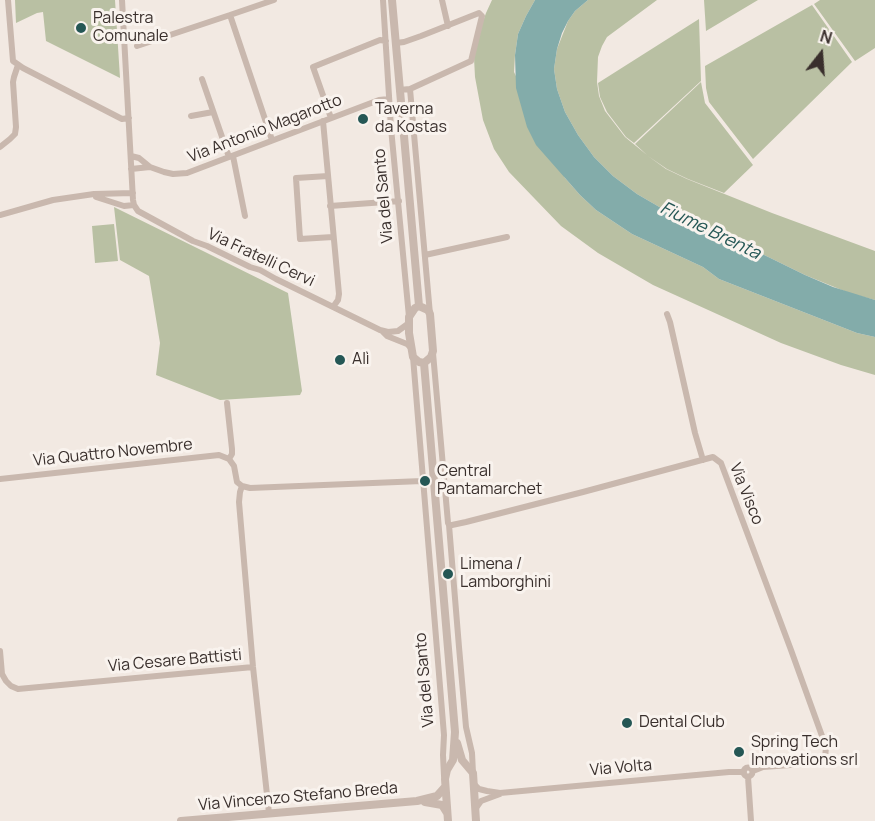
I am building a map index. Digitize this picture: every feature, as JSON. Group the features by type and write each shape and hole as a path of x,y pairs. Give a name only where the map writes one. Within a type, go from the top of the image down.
{"street":[{"path":"8,0 11,55 18,65 122,119 129,118"},
{"path":"84,196 101,198 124,206 134,205 122,0"},
{"path":"137,46 274,0"},
{"name":"Via del Santo","path":"383,0 389,99 444,735 448,817"},
{"path":"394,0 399,90 419,306"},
{"path":"442,0 448,26"},
{"path":"396,43 479,13 482,16 471,61 410,89 399,90"},
{"path":"230,15 272,140"},
{"path":"332,118 313,67 380,40 386,41"},
{"path":"0,147 15,134 13,82 18,65"},
{"path":"202,79 231,156 245,216"},
{"path":"410,89 466,727 472,753 477,820"},
{"name":"Via Antonio Magarotto","path":"150,167 167,173 187,173 379,100 389,99"},
{"path":"108,111 128,110"},
{"path":"191,116 213,112"},
{"path":"323,121 339,298 333,307"},
{"path":"391,122 403,122"},
{"path":"131,156 139,158 150,167"},
{"name":"Via del Santo","path":"406,162 417,162"},
{"path":"131,169 150,167"},
{"path":"328,176 296,178 300,239 333,237"},
{"path":"0,214 53,200 94,194 133,193"},
{"path":"330,206 399,201"},
{"name":"Via Fratelli Cervi","path":"134,205 141,213 193,241 260,270 411,348"},
{"path":"425,255 507,237"},
{"path":"419,306 430,314"},
{"path":"380,330 398,331 419,306"},
{"path":"667,314 703,460"},
{"path":"424,363 431,357 433,351"},
{"path":"413,357 424,363"},
{"path":"424,363 455,732"},
{"name":"Via Cesare Battisti","path":"0,651 2,674 11,686 18,689 253,667 239,502 242,486 237,482 234,466 229,459 232,449 227,403"},
{"path":"417,407 427,406"},
{"name":"Via Quattro Novembre","path":"0,479 219,455 229,459"},
{"name":"Via Visco","path":"449,525 713,457 721,464 823,736 826,747 825,758 818,763"},
{"path":"242,486 250,488 422,481"},
{"path":"428,551 439,550"},
{"path":"253,667 269,813"},
{"name":"Via del Santo","path":"445,783 446,773 454,754 455,732"},
{"name":"Via del Santo","path":"455,732 462,760 473,773"},
{"name":"Via Volta","path":"500,793 729,772 748,773 763,767 818,763"},
{"path":"450,767 465,765"},
{"path":"748,773 751,821"},
{"name":"Via Vincenzo Stefano Breda","path":"182,821 417,801 437,796 445,783"},
{"path":"474,784 479,789 500,793"},
{"path":"476,808 481,801 500,793"},
{"name":"Via Vincenzo Stefano Breda","path":"417,801 442,805 448,817"}],"green space":[{"name":"Palestra Comunale","path":"15,0 115,0 120,78 46,41 43,12 16,23"},
{"path":"492,0 535,0 518,34 514,72 565,178 580,195 596,210 632,234 703,267 719,279 857,333 875,337 875,375 781,343 653,285 598,253 561,226 509,172 494,149 483,120 474,58 480,30"},
{"path":"588,0 657,0 607,37 598,57 599,96 605,111 625,137 647,155 635,144 701,82 705,103 753,165 724,193 667,169 648,156 666,169 687,179 875,251 875,300 849,293 805,275 668,212 637,194 613,176 594,157 565,112 557,89 554,69 557,49 568,21 575,11"},
{"path":"704,0 758,0 706,31"},
{"path":"820,0 875,0 875,48 855,61 814,4"},
{"path":"812,5 852,62 753,159 709,102 705,66"},
{"path":"699,19 701,81 634,143 626,137 607,112 600,97 598,83"},
{"path":"114,207 288,293 302,391 300,395 220,400 156,375 160,343 149,276 120,260"},
{"path":"114,224 118,261 95,263 92,226"}],"water":[{"path":"535,0 588,0 575,11 562,33 554,69 557,89 565,112 594,157 613,176 637,194 668,212 724,239 752,249 833,287 875,300 875,337 857,333 719,279 703,267 632,234 596,210 580,195 536,145 527,127 516,88 515,55 518,34"}],"place":[{"name":"Palestra Comunale","path":"81,28"},
{"name":"Taverna da Kostas","path":"363,119"},
{"name":"Alì","path":"340,360"},
{"name":"Central Pantamarchet","path":"425,481"},
{"name":"Limena / Lamborghini","path":"448,574"},
{"name":"Dental Club","path":"627,723"},
{"name":"Spring Tech Innovations srl","path":"739,752"}],"water label":[{"name":"Fiume Brenta","path":"710,231"}]}
